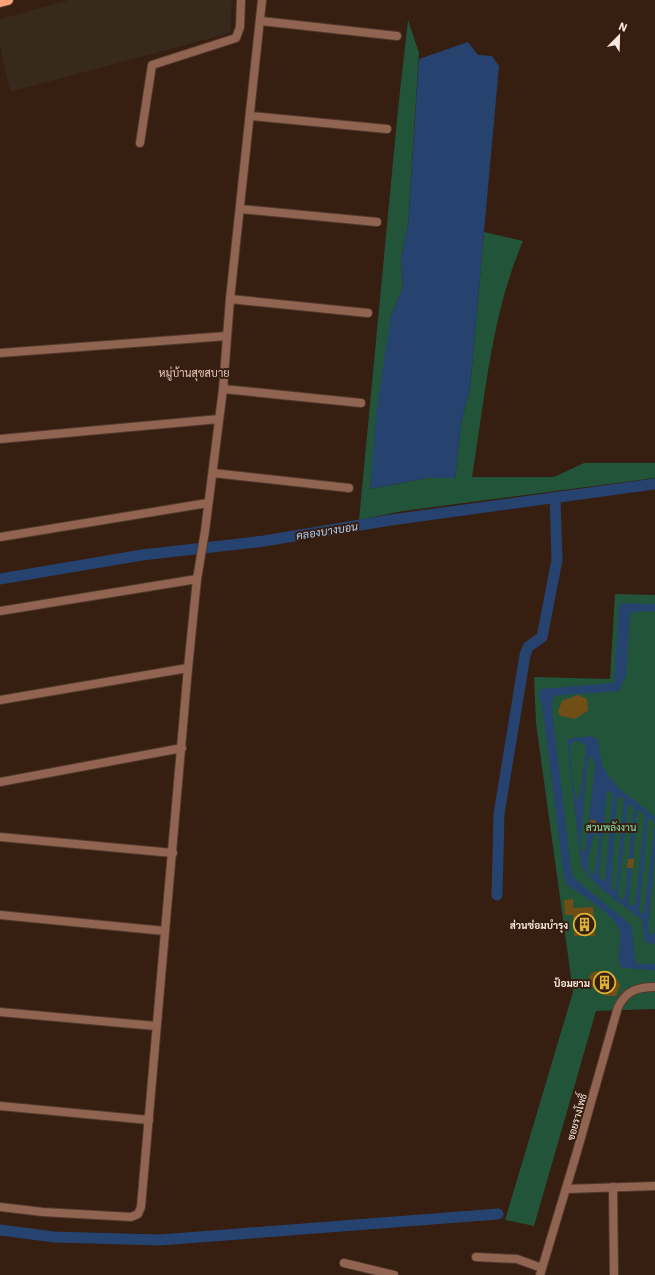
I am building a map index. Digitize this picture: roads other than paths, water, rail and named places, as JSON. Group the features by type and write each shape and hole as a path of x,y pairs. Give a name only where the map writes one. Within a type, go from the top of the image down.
{"main road":[{"path":"0,2 8,0"}],"street":[{"path":"140,144 152,65 236,38 240,27 241,0"},
{"path":"0,1207 43,1212 131,1217 138,1214 141,1207 188,668 197,579 206,532 208,503 223,389 230,299 251,116 262,0"},
{"path":"261,21 397,36"},
{"path":"251,116 387,130"},
{"path":"240,209 377,222"},
{"path":"230,299 368,313"},
{"path":"0,353 227,336"},
{"path":"223,389 361,403"},
{"path":"0,439 219,419"},
{"path":"213,473 349,488"},
{"path":"0,537 208,503"},
{"path":"0,611 197,579"},
{"path":"0,700 188,668"},
{"path":"0,782 182,748"},
{"path":"0,837 173,853"},
{"path":"0,915 165,931"},
{"name":"ซอยรางโพธิ์","path":"541,1271 618,1007 622,998 631,991 641,987 655,987"},
{"path":"0,1012 156,1026"},
{"path":"0,1106 149,1120"},
{"path":"566,1189 655,1186"},
{"path":"613,1187 614,1275"},
{"path":"476,1257 517,1259 541,1271"},
{"path":"344,1263 394,1275"}],"water":[{"path":"468,42 478,55 492,56 499,66 470,387 461,424 455,478 427,478 370,489 377,407 391,316 403,287 401,259 408,225 419,59"},
{"path":"622,603 655,604 655,611 632,612 630,615 626,675 619,691 561,695 554,697 552,709 571,870 574,878 631,925 637,964 655,964 655,970 622,968 619,960 620,932 618,926 598,906 567,885 564,876 542,705 539,695 541,689 614,683 619,606"},
{"path":"591,736 598,740 602,765 608,775 617,787 655,817 655,824 652,818 648,819 639,912 641,914 644,911 655,825 655,855 648,925 650,935 654,934 655,928 655,944 645,942 642,920 600,887 586,872 581,864 567,739","holes":["576,740 585,744 586,752 579,800 573,783 570,745","592,756 595,766 585,852 581,849 581,841 586,774 589,757","610,791 613,793 605,882 600,878 599,873 607,792","617,796 622,797 624,800 616,886 615,890 612,890 611,884","628,804 634,807 625,896 623,901 618,896","637,810 642,811 645,816 635,905 631,906 629,904 629,899","595,833 598,834 600,838 594,875 591,875 588,866"]}],"waterway":[{"name":"คลองบางบอน","path":"0,579 142,555 264,541 391,520 655,484"},
{"path":"497,895 499,814 525,655 528,647 542,637 557,560 555,498"},
{"path":"0,1230 54,1237 160,1240 498,1214"}],"place":[{"name":"ส่วนซ่อมบำรุง","path":"584,925"},
{"name":"ป้อมยาม","path":"605,983"}],"district":[{"name":"หมู่บ้านสุขสบาย","path":"194,373"}],"park label":[{"name":"สวนพลังงาน","path":"611,827"}]}
